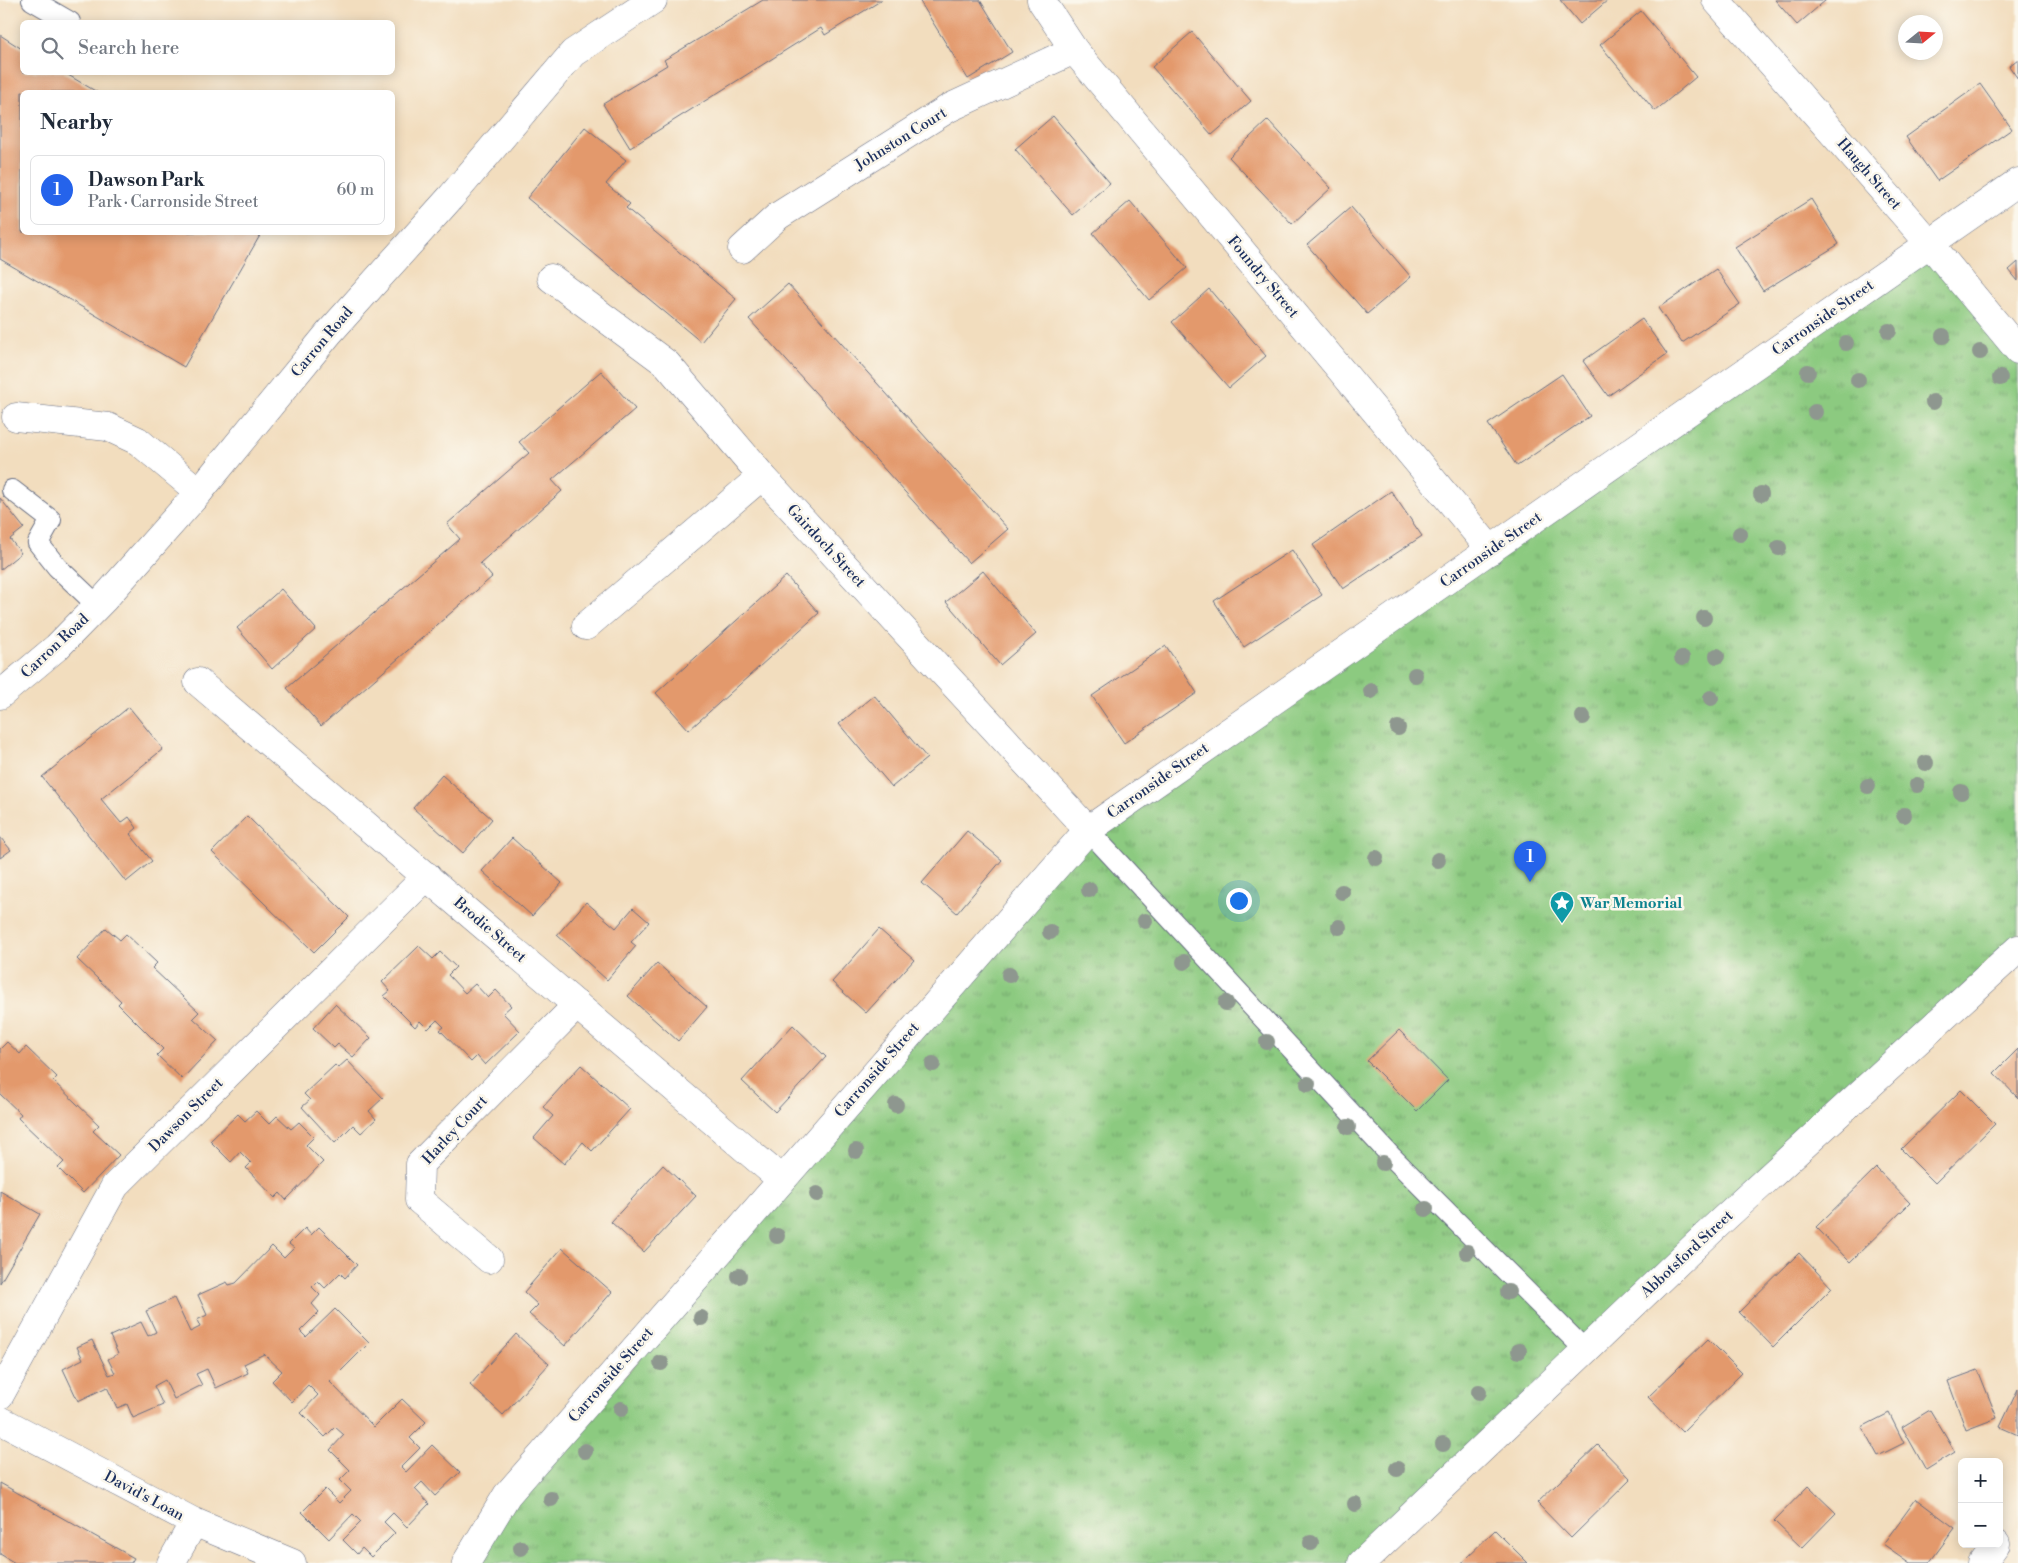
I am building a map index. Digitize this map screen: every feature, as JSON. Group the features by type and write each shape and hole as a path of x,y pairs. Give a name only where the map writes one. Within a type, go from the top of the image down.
{"street":[{"name":"Carron Road","path":"0,695 57,647 98,606 198,492 329,333 451,197 573,53 653,0"},
{"name":"Foundry Street","path":"1041,0 1074,50 1492,550"},
{"name":"Haugh Street","path":"1716,0 1930,244 2018,350"},
{"name":"Johnston Court","path":"742,249 778,216 949,108 1074,50"},
{"name":"Carronside Street","path":"466,1563 507,1495 1088,830 2018,182"},
{"name":"Gairdoch Street","path":"551,278 667,364 762,476 1088,830"},
{"path":"16,417 108,427 138,441 198,492"},
{"path":"586,626 762,476"},
{"name":"Brodie Street","path":"198,682 782,1180"},
{"name":"Dawson Street","path":"0,1395 115,1186 426,876"},
{"name":"Abbotsford Street","path":"1362,1563 1718,1224 2018,949"},
{"name":"Harley Court","path":"489,1259 419,1200 420,1164 577,1005"},
{"name":"David's Loan","path":"0,1420 194,1522 292,1563"},
{"path":"171,1563 194,1522"},
{"path":"1982,1563 1993,1548"}],"lane":[{"path":"32,0 67,20"},
{"path":"12,490 51,520 38,543 57,567 98,606"},
{"path":"1088,830 1391,1156 1585,1350"}],"green space":[{"path":"1930,244 2018,350 2018,933 1718,1224 1362,1563 466,1563 1088,830"}],"building":[{"path":"763,0 882,0 825,35 821,28 630,148 603,104 667,65 664,60"},
{"path":"919,0 980,0 1012,52 968,79"},
{"path":"1560,0 1608,0 1580,24"},
{"path":"1775,0 1826,0 1797,25"},
{"path":"1641,11 1696,77 1655,111 1600,45"},
{"path":"1192,32 1251,101 1212,135 1152,67"},
{"path":"0,35 20,48 20,75 68,75 94,90 20,90 20,235 260,235 184,367 0,259"},
{"path":"2018,59 2018,79 2009,66"},
{"path":"1980,84 2012,129 1937,181 1906,137"},
{"path":"1053,116 1110,183 1073,215 1015,149"},
{"path":"1268,120 1331,188 1292,224 1229,157"},
{"path":"585,127 626,160 606,184 630,204 626,208 736,299 701,342 527,198"},
{"path":"1811,199 1839,244 1763,291 1735,247"},
{"path":"1130,201 1187,268 1149,300 1093,233"},
{"path":"1351,207 1411,277 1367,314 1307,245"},
{"path":"2018,262 2018,281 2009,270"},
{"path":"1716,269 1740,304 1682,343 1658,308"},
{"path":"788,284 1008,529 969,563 749,319"},
{"path":"1209,289 1266,356 1229,388 1172,322"},
{"path":"1642,319 1667,354 1608,396 1583,361"},
{"path":"601,371 635,409 552,480 562,491 480,563 492,577 321,726 287,688 460,539 447,524 529,453 519,442"},
{"path":"1562,374 1590,416 1517,466 1488,424"},
{"path":"1391,491 1422,536 1343,589 1313,545"},
{"path":"0,498 24,528 10,539 21,553 0,570"},
{"path":"1292,550 1322,595 1244,647 1214,601"},
{"path":"983,571 1036,634 1000,665 946,602"},
{"path":"786,576 819,613 689,730 656,693"},
{"path":"281,589 316,629 272,669 237,628"},
{"path":"1166,646 1197,693 1124,743 1092,696"},
{"path":"874,695 927,758 892,787 839,724"},
{"path":"129,707 163,749 101,799 121,823 129,817 137,828 130,834 152,861 126,882 42,777"},
{"path":"442,775 492,819 463,853 413,808"},
{"path":"247,816 349,917 314,952 212,852"},
{"path":"967,831 1002,860 957,913 922,883"},
{"path":"0,837 11,850 0,858"},
{"path":"512,838 562,883 532,916 482,871"},
{"path":"586,902 616,928 633,908 649,922 631,942 636,946 607,980 557,935"},
{"path":"106,928 120,940 126,934 157,963 152,968 199,1012 193,1018 218,1041 182,1079 157,1055 163,1049 118,1004 121,1001 77,959"},
{"path":"879,929 914,960 866,1013 832,982"},
{"path":"419,946 433,959 440,952 456,967 448,975 465,993 475,984 488,998 496,990 511,1006 503,1013 520,1031 485,1065 477,1056 471,1062 440,1030 444,1027 437,1020 428,1029 420,1021 415,1027 384,996 390,991 382,982"},
{"path":"657,963 707,1007 678,1041 628,996"},
{"path":"335,1004 371,1038 353,1057 338,1044 334,1048 313,1028"},
{"path":"793,1025 826,1057 775,1112 742,1081"},
{"path":"1399,1030 1448,1080 1417,1111 1367,1061"},
{"path":"7,1042 20,1054 26,1047 57,1077 53,1081 99,1125 93,1131 119,1155 83,1193 58,1168 64,1162 18,1118 21,1114 0,1094 0,1049"},
{"path":"2018,1049 2018,1098 1994,1073"},
{"path":"347,1060 383,1098 369,1111 376,1119 361,1133 353,1125 335,1143 302,1107 310,1100 304,1094 335,1065 338,1068"},
{"path":"581,1065 630,1109 592,1151 583,1142 564,1164 534,1138 553,1116 543,1107"},
{"path":"1961,1090 1995,1124 1935,1183 1901,1149"},
{"path":"256,1111 269,1124 277,1116 291,1129 299,1122 314,1137 306,1145 323,1162 286,1200 280,1193 275,1198 246,1168 251,1163 240,1152 231,1162 210,1141 238,1114 245,1121"},
{"path":"663,1165 696,1196 644,1252 611,1222"},
{"path":"1876,1168 1910,1203 1850,1262 1816,1227"},
{"path":"0,1191 40,1214 0,1283"},
{"path":"319,1227 357,1265 345,1278 340,1273 325,1288 318,1281 312,1287 320,1295 312,1304 319,1312 300,1331 306,1337 335,1309 369,1343 330,1382 374,1427 402,1399 426,1422 410,1438 420,1448 401,1467 406,1472 432,1445 460,1472 435,1496 422,1482 415,1489 429,1504 407,1527 393,1513 384,1522 395,1533 371,1557 362,1548 357,1554 343,1540 361,1522 353,1514 329,1539 302,1512 325,1489 339,1503 351,1491 340,1480 350,1470 330,1450 344,1435 335,1427 325,1437 301,1413 318,1395 308,1385 292,1402 272,1381 282,1371 264,1354 244,1364 248,1373 216,1388 207,1369 196,1374 202,1385 174,1399 165,1380 154,1386 163,1405 133,1418 127,1404 117,1408 107,1387 78,1401 63,1369 83,1359 77,1347 92,1340 109,1375 115,1373 108,1359 118,1354 110,1336 141,1322 148,1336 156,1332 146,1311 174,1298 190,1332 200,1327 197,1320 207,1315 198,1295 227,1282 229,1285 236,1283 272,1246 284,1258 294,1248 289,1244 305,1228 311,1235"},
{"path":"562,1248 612,1292 565,1346 529,1314 538,1305 524,1292"},
{"path":"1799,1253 1832,1288 1773,1347 1739,1312"},
{"path":"516,1334 549,1364 503,1415 470,1385"},
{"path":"1708,1339 1742,1373 1682,1432 1648,1397"},
{"path":"1978,1370 1997,1418 1966,1430 1948,1381"},
{"path":"2018,1389 2018,1435 2000,1427"},
{"path":"1930,1410 1955,1452 1926,1470 1902,1427"},
{"path":"1889,1413 1904,1443 1878,1456 1862,1427"},
{"path":"1598,1445 1631,1479 1571,1538 1537,1503"},
{"path":"0,1483 134,1558 131,1563 15,1563 0,1554"},
{"path":"1808,1486 1836,1513 1802,1548 1774,1521"},
{"path":"1916,1499 1955,1528 1929,1563 1910,1563 1883,1544"},
{"path":"1495,1530 1528,1563 1462,1563 1465,1559"}],"place":[{"name":"Dawson Park","path":"1530,882"},
{"name":"War Memorial","path":"1562,924"}]}
